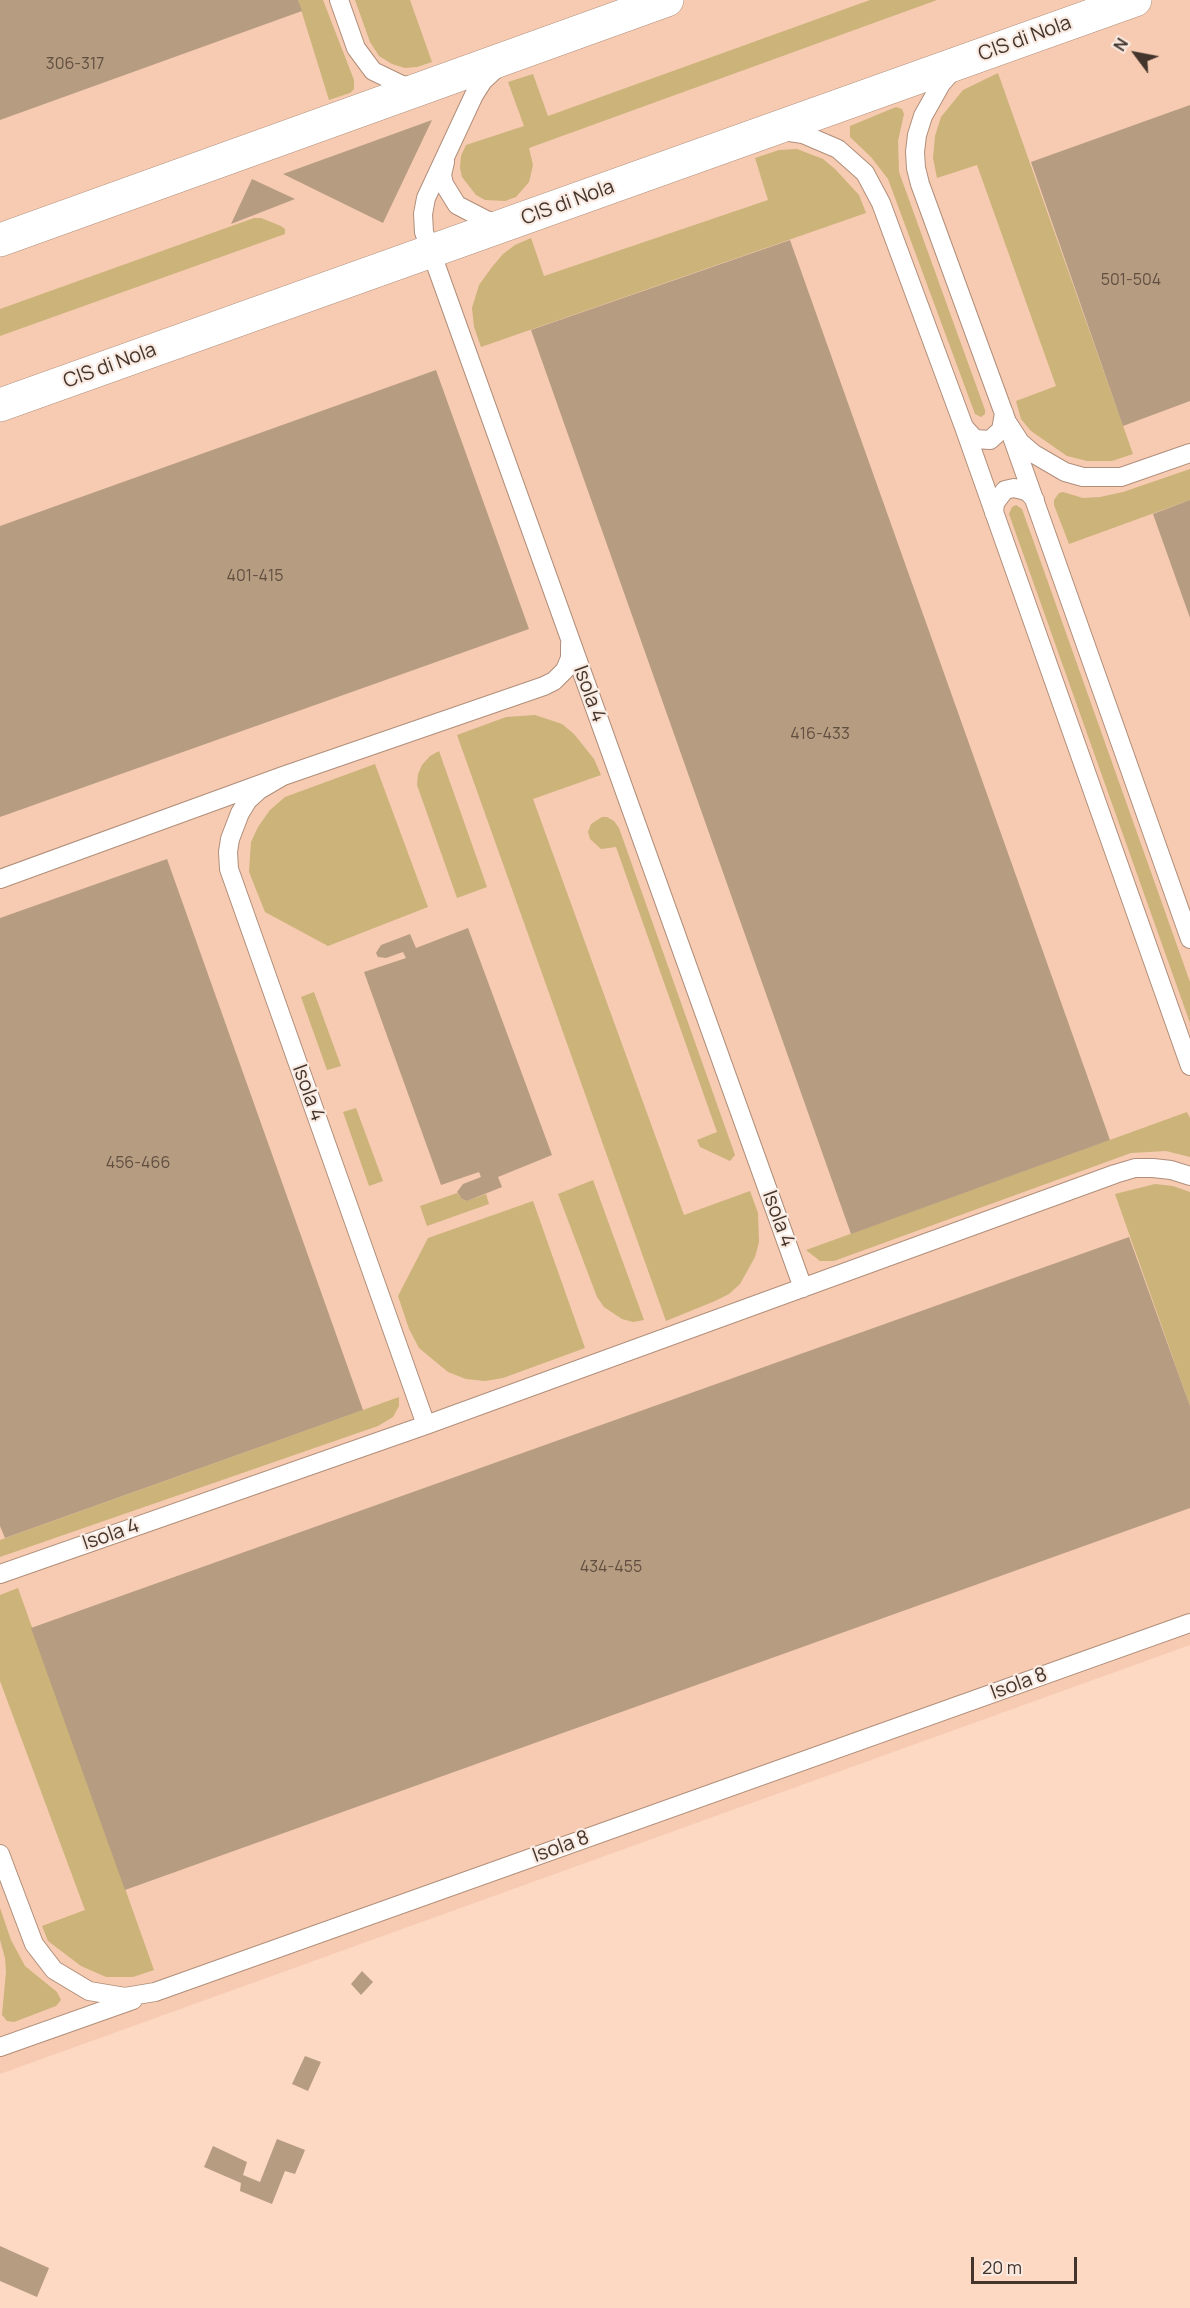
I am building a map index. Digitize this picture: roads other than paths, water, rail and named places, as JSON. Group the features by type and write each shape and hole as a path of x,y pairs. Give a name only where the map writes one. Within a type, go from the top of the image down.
{"street":[{"path":"0,240 667,0"},
{"name":"CIS di Nola","path":"0,405 1135,0"}],"lane":[{"path":"339,0 356,48 373,71 387,80 402,85 428,87"},
{"path":"511,223 493,223 457,205 447,191 442,175 449,149 474,95 495,69 515,55"},
{"path":"967,60 952,70 931,100 917,135 915,160 920,184 1035,500 1190,939"},
{"path":"761,134 784,131 802,134 838,149 865,172 881,203 964,428 1190,1066"},
{"name":"Isola 4","path":"449,149 426,198 423,214 424,232 429,252 803,1288"},
{"path":"964,428 975,439 990,440 1001,430 1005,417"},
{"path":"1005,417 1020,442 1034,454 1065,472 1083,477 1121,477 1190,453"},
{"path":"994,513 995,504 1005,490 1014,488 1028,492 1035,500"},
{"name":"Isola 4","path":"0,879 554,681 565,670 570,658 570,642"},
{"name":"Isola 4","path":"283,776 259,790 248,800 240,813 230,839 229,869 426,1425"},
{"name":"Isola 4","path":"0,1574 426,1425 1135,1168 1172,1170 1190,1176"},
{"name":"Isola 8","path":"0,1854 34,1944 54,1970 89,1991 97,1993 125,1997 154,1992 1190,1623"},
{"path":"0,2047 154,1992"}]}
